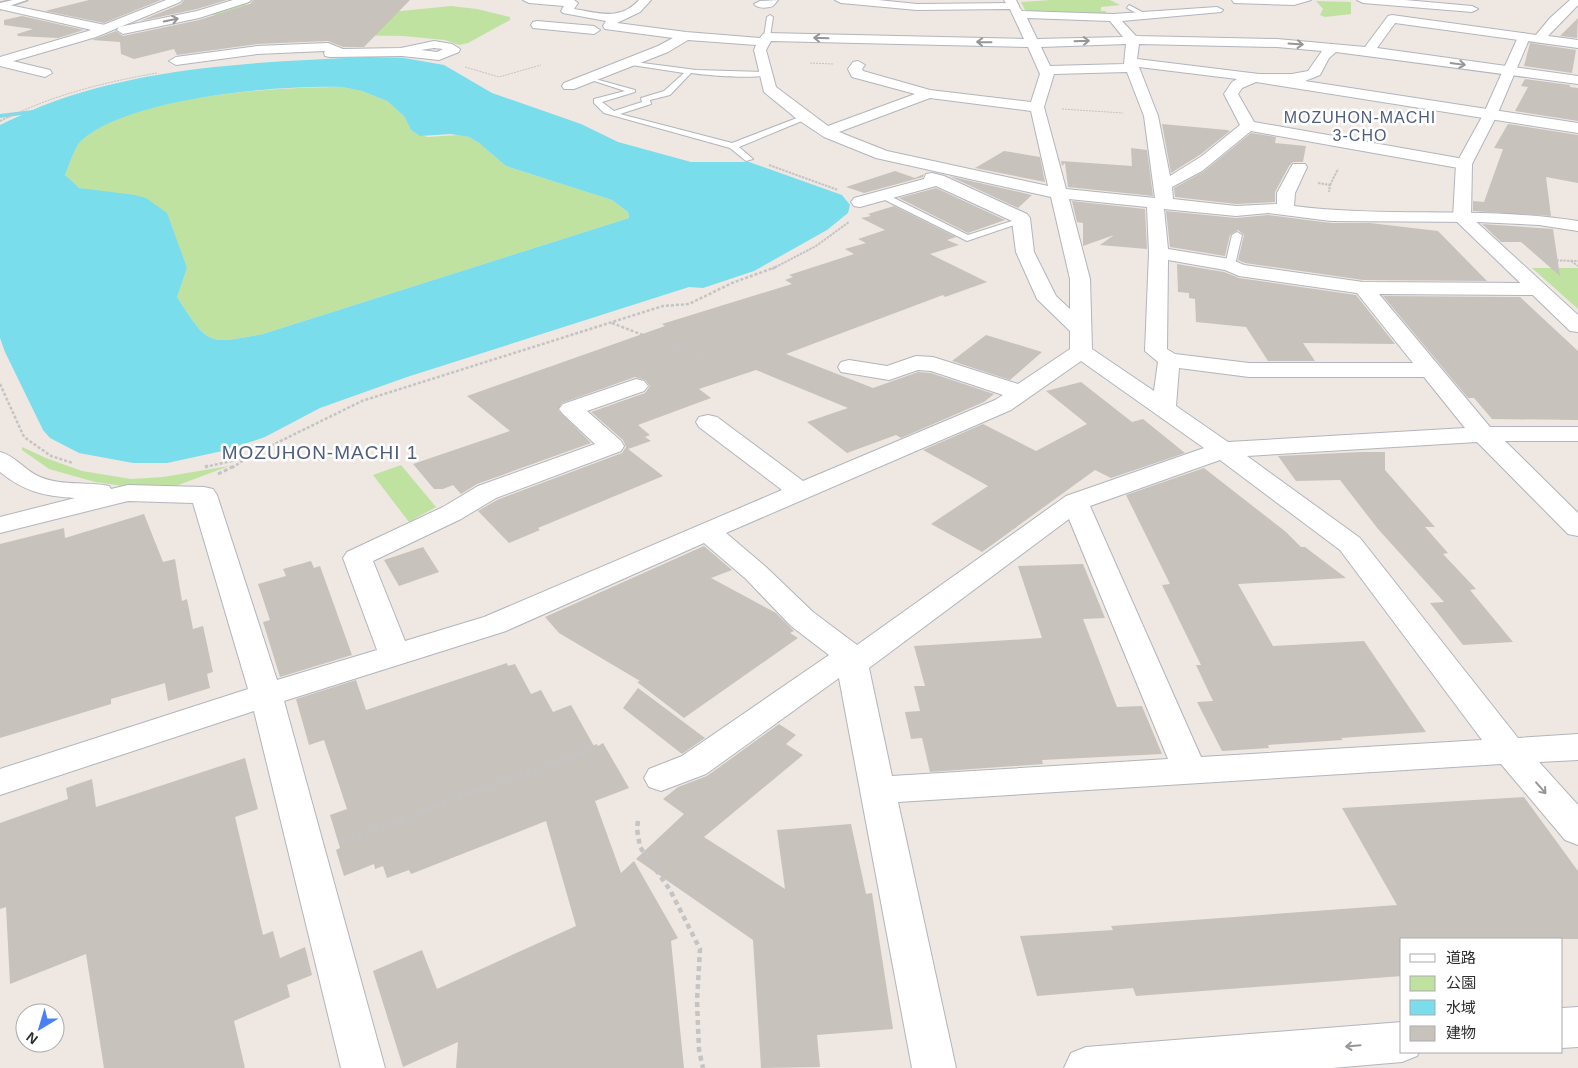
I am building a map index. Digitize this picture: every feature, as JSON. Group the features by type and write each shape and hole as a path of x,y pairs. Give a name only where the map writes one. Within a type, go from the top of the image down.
{"street":[{"path":"0,6 23,0"},
{"path":"113,29 176,0"},
{"path":"0,62 113,29 200,14 245,0"},
{"path":"529,0 572,3 567,11 611,22 761,48 1133,40 1272,43 1369,51 1578,80"},
{"path":"537,25 602,31 611,22 636,10 645,0"},
{"path":"760,4 769,4 772,0"},
{"path":"841,0 917,6 1014,7 1113,18 1217,10"},
{"path":"1364,0 1476,4 1472,14 1483,32"},
{"path":"1539,39 1554,20 1577,0"},
{"path":"0,6 145,36"},
{"path":"0,782 266,695 495,624 707,531 1004,405 1021,393 1081,340 1080,279 1037,107 1047,74 1014,7"},
{"path":"0,20 31,12"},
{"path":"1113,18 1133,40 1131,65 1151,116 1163,184 1159,203 1156,351 1169,360 1249,370 1430,370"},
{"path":"1369,51 1392,20 1578,44"},
{"path":"545,40 566,28"},
{"path":"1272,43 1275,36 1294,31"},
{"path":"569,86 628,64 663,49 686,36"},
{"path":"1524,37 1490,115 1464,164 1462,218 1578,326"},
{"path":"1221,42 1226,45 1282,56"},
{"path":"1248,126 1231,94 1234,86 1241,81 1260,78 1302,77 1313,74 1318,70 1315,63 1335,47"},
{"path":"190,68 171,57 257,50 328,48 336,53 402,52"},
{"path":"761,48 769,89 826,132 882,155 1021,218 1025,252 1047,299 1081,340 1164,409 1350,544 1509,751 1578,830"},
{"path":"663,49 681,52"},
{"path":"0,62 45,73"},
{"path":"858,65 855,70 857,74 929,94 1037,107"},
{"path":"1045,70 1131,65 1260,78 1578,128"},
{"path":"1363,94 1375,80"},
{"path":"826,132 929,94"},
{"path":"1163,184 1173,182 1213,155 1248,126 1464,164"},
{"path":"882,155 1057,192 1236,211 1268,208 1331,216 1478,217 1539,220 1578,226"},
{"path":"1285,210 1286,193 1299,167"},
{"path":"860,202 938,180"},
{"path":"1159,254 1230,265 1239,270 1363,288 1538,289"},
{"path":"1363,288 1483,434 1578,528"},
{"path":"1164,409 1169,360"},
{"path":"849,366 889,373 916,363 933,364 1021,393"},
{"path":"394,656 356,558 452,513 487,492 612,446 572,409 636,386"},
{"path":"708,422 800,491"},
{"path":"661,778 694,765 851,660 1075,502 1223,450 1483,434 1578,434"},
{"path":"0,460 26,481 55,489 204,495 266,695 363,1068"},
{"path":"0,525 128,493"},
{"path":"1075,502 1190,771"},
{"path":"707,531 756,573 802,619 851,660 879,790 934,1068"},
{"path":"879,790 1578,747"},
{"path":"1563,1028 1578,1027"},
{"path":"1086,1068 1400,1042"}],"lane":[{"path":"1234,0 1294,3 1308,0"},
{"path":"1129,7 1144,15"},
{"path":"761,48 770,17"},
{"path":"628,64 688,72 765,74"},
{"path":"613,114 648,102 644,100 667,93 688,72"},
{"path":"590,78 632,90 597,101 613,114 733,146 749,159"},
{"path":"733,146 805,118"},
{"path":"884,196 967,238 1022,221"},
{"path":"1230,265 1237,235"}],"path":[{"path":"462,65 475,71 499,77 541,65"},
{"path":"0,121 32,106 76,91 150,74 190,68"},
{"path":"1037,107 1151,116"},
{"path":"197,469 248,457 362,401 663,306 689,304 732,283 777,267 816,246 846,225 856,215 860,202 846,192 749,159"},
{"path":"1330,185 1338,170"},
{"path":"1571,260 1578,266"},
{"path":"612,323 707,360"},
{"path":"0,384 24,437 51,456 76,464"},
{"path":"307,854 601,745"},
{"path":"638,821 637,829 640,847 670,890 700,948 697,1001 698,1050 703,1068"}],"green space":[{"path":"344,0 374,9 401,11 451,6 477,9 510,17 510,20 468,43 459,45 445,40 403,36 334,35 208,14 242,4 280,7"},
{"path":"1110,0 1120,5 1101,7 1101,11 1105,11 1109,15 1026,12 1021,2"},
{"path":"1316,1 1351,2 1351,14 1325,17 1320,15 1323,9"},
{"path":"342,87 362,91 387,101 404,116 411,130 417,134 428,137 458,135 469,137 506,166 612,200 628,212 629,218 263,334 219,340 203,333 177,297 187,267 90,191 74,186 65,175 73,152 81,141 104,125 133,113 205,97 244,92"},
{"path":"1532,268 1578,268 1578,309"},
{"path":"22,447 82,471 131,479 163,477 229,466 168,489 129,487 95,482 49,469 22,450"},
{"path":"401,465 436,507 409,522 373,475"}],"water":[{"path":"368,57 404,58 444,65 492,93 581,124 618,142 691,162 749,162 842,195 850,205 848,213 827,230 754,271 703,288 689,287 407,377 320,408 265,437 227,450 167,463 133,463 79,453 50,438 43,430 0,338 0,125 42,106 81,93 161,74 244,64","holes":["342,87 362,91 387,101 404,116 411,130 420,136 451,134 469,137 506,166 612,200 628,212 629,218 263,334 219,340 203,333 177,297 187,268 167,213 146,198 79,188 65,175 74,152 81,141 103,126 133,114 168,104 205,97 281,88"]}],"building":[{"path":"89,0 161,0 104,23 45,11"},
{"path":"184,0 227,0 197,9 140,21 181,4"},
{"path":"253,0 410,0 364,47 343,47 328,41 257,44 177,55 174,49 134,59 121,54 120,42 92,40 116,31 123,36 199,20 250,4"},
{"path":"22,16 84,30 58,38 18,36 17,34 33,29 4,25 4,20"},
{"path":"1578,18 1577,38 1560,36"},
{"path":"1530,43 1576,50 1572,73 1524,66"},
{"path":"1525,79 1570,85 1570,87 1578,88 1578,121 1515,111 1528,87 1521,86"},
{"path":"1162,124 1230,131 1201,154 1171,173"},
{"path":"1508,124 1578,135 1578,183 1546,177 1551,216 1473,211 1473,201 1484,202 1503,149 1494,148"},
{"path":"1251,133 1276,137 1275,143 1306,146 1303,162 1293,162 1289,166 1275,192 1275,202 1236,204 1175,197 1174,188 1203,172"},
{"path":"1131,148 1147,150 1153,196 1068,187 1065,163 1062,166 1061,161 1132,166"},
{"path":"1004,151 1040,157 1045,182 975,168"},
{"path":"895,171 915,178 924,174 923,177 864,193 846,187"},
{"path":"949,176 1032,195 1018,208"},
{"path":"936,188 1005,220 968,233 899,198"},
{"path":"1072,201 1145,209 1147,249 1100,245 1114,235 1083,246 1083,223 1077,222"},
{"path":"894,206 956,237 947,240 959,245 930,254 987,282 945,297 943,295 786,354 873,388 918,372 931,373 994,394 984,402 901,438 896,435 847,453 807,422 848,408 756,370 699,389 711,398 638,425 650,435 645,437 651,441 628,449 663,476 538,528 540,530 509,543 478,511 497,500 622,453 626,447 623,440 591,412 645,393 650,386 645,380 635,377 562,403 558,410 591,443 477,484 461,494 453,485 443,489 434,489 413,464 510,431 467,396 665,326 662,324 792,284 785,280 793,277 789,275 854,254 845,249 866,243 858,239 885,230 861,218 871,216 868,214"},
{"path":"1166,211 1236,218 1268,215 1331,223 1370,223 1438,231 1487,281 1363,280 1245,263 1238,260 1244,235 1238,230 1230,235 1225,256 1170,247"},
{"path":"1482,224 1553,229 1560,276 1521,242 1501,242"},
{"path":"1177,264 1224,272 1239,278 1356,295 1395,344 1303,343 1315,361 1268,361 1246,327 1196,322 1195,299 1189,298 1189,293 1178,292"},
{"path":"1383,296 1520,297 1578,351 1578,420 1492,419 1474,398 1468,398"},
{"path":"986,335 1042,352 1010,380 952,361"},
{"path":"1081,382 1132,422 1143,419 1185,453 1111,478 1095,470 982,552 931,524 988,486 923,450 983,424 1036,451 1087,424 1046,391"},
{"path":"1385,452 1385,470 1435,527 1425,527 1448,553 1443,554 1476,589 1470,590 1513,642 1463,645 1430,603 1444,602 1378,529 1340,480 1296,481 1278,456"},
{"path":"1204,468 1286,532 1301,547 1305,547 1346,578 1238,584 1273,646 1364,641 1426,732 1341,738 1343,740 1268,745 1269,748 1222,751 1197,702 1213,701 1196,665 1201,665 1162,585 1170,584 1126,495"},
{"path":"144,514 163,562 175,559 182,601 187,599 193,629 203,626 213,672 207,674 210,688 168,701 165,683 111,699 111,704 0,738 0,544 64,528 65,538"},
{"path":"704,546 732,570 711,578 776,613 794,631 790,633 798,638 684,718 637,682 640,681 559,633 545,617"},
{"path":"423,547 439,572 399,586 384,560"},
{"path":"311,561 314,568 320,566 352,655 280,677 263,622 270,620 258,584 286,576 283,569"},
{"path":"1083,564 1105,618 1083,619 1117,707 1142,706 1162,754 1042,760 1043,764 930,772 922,738 911,739 905,712 920,711 914,686 925,686 914,646 1042,638 1018,566"},
{"path":"507,663 508,666 515,664 531,694 541,690 553,712 571,705 595,748 603,743 629,788 595,801 621,873 634,861 678,938 671,941 684,1068 456,1068 458,1042 403,1067 373,971 422,950 437,989 576,926 546,821 411,874 409,870 387,878 383,866 375,869 374,864 344,876 336,850 340,848 330,815 347,809 324,740 309,745 296,699 356,680 366,710"},
{"path":"638,688 705,738 682,754 623,708"},
{"path":"779,724 796,735 786,744 803,755 704,837 785,889 777,830 851,824 866,894 872,893 893,1029 817,1035 820,1067 761,1068 753,940 636,859 684,814 663,799 678,787 707,776"},
{"path":"245,758 258,809 235,817 263,935 273,931 280,958 305,947 312,975 287,985 290,997 234,1021 245,1068 104,1068 86,954 10,984 6,907 0,909 0,823 68,799 66,788 92,779 96,807"},
{"path":"1524,797 1578,871 1578,939 1400,938 1400,976 1136,996 1133,988 1037,996 1020,936 1113,930 1111,926 1397,905 1342,808"}],"waterway":[{"path":"0,116 33,112"}],"district":[{"name":"MOZUHON-MACHI 3-CHO","path":"1360,126"},
{"name":"MOZUHON-MACHI 1","path":"320,452"}]}
